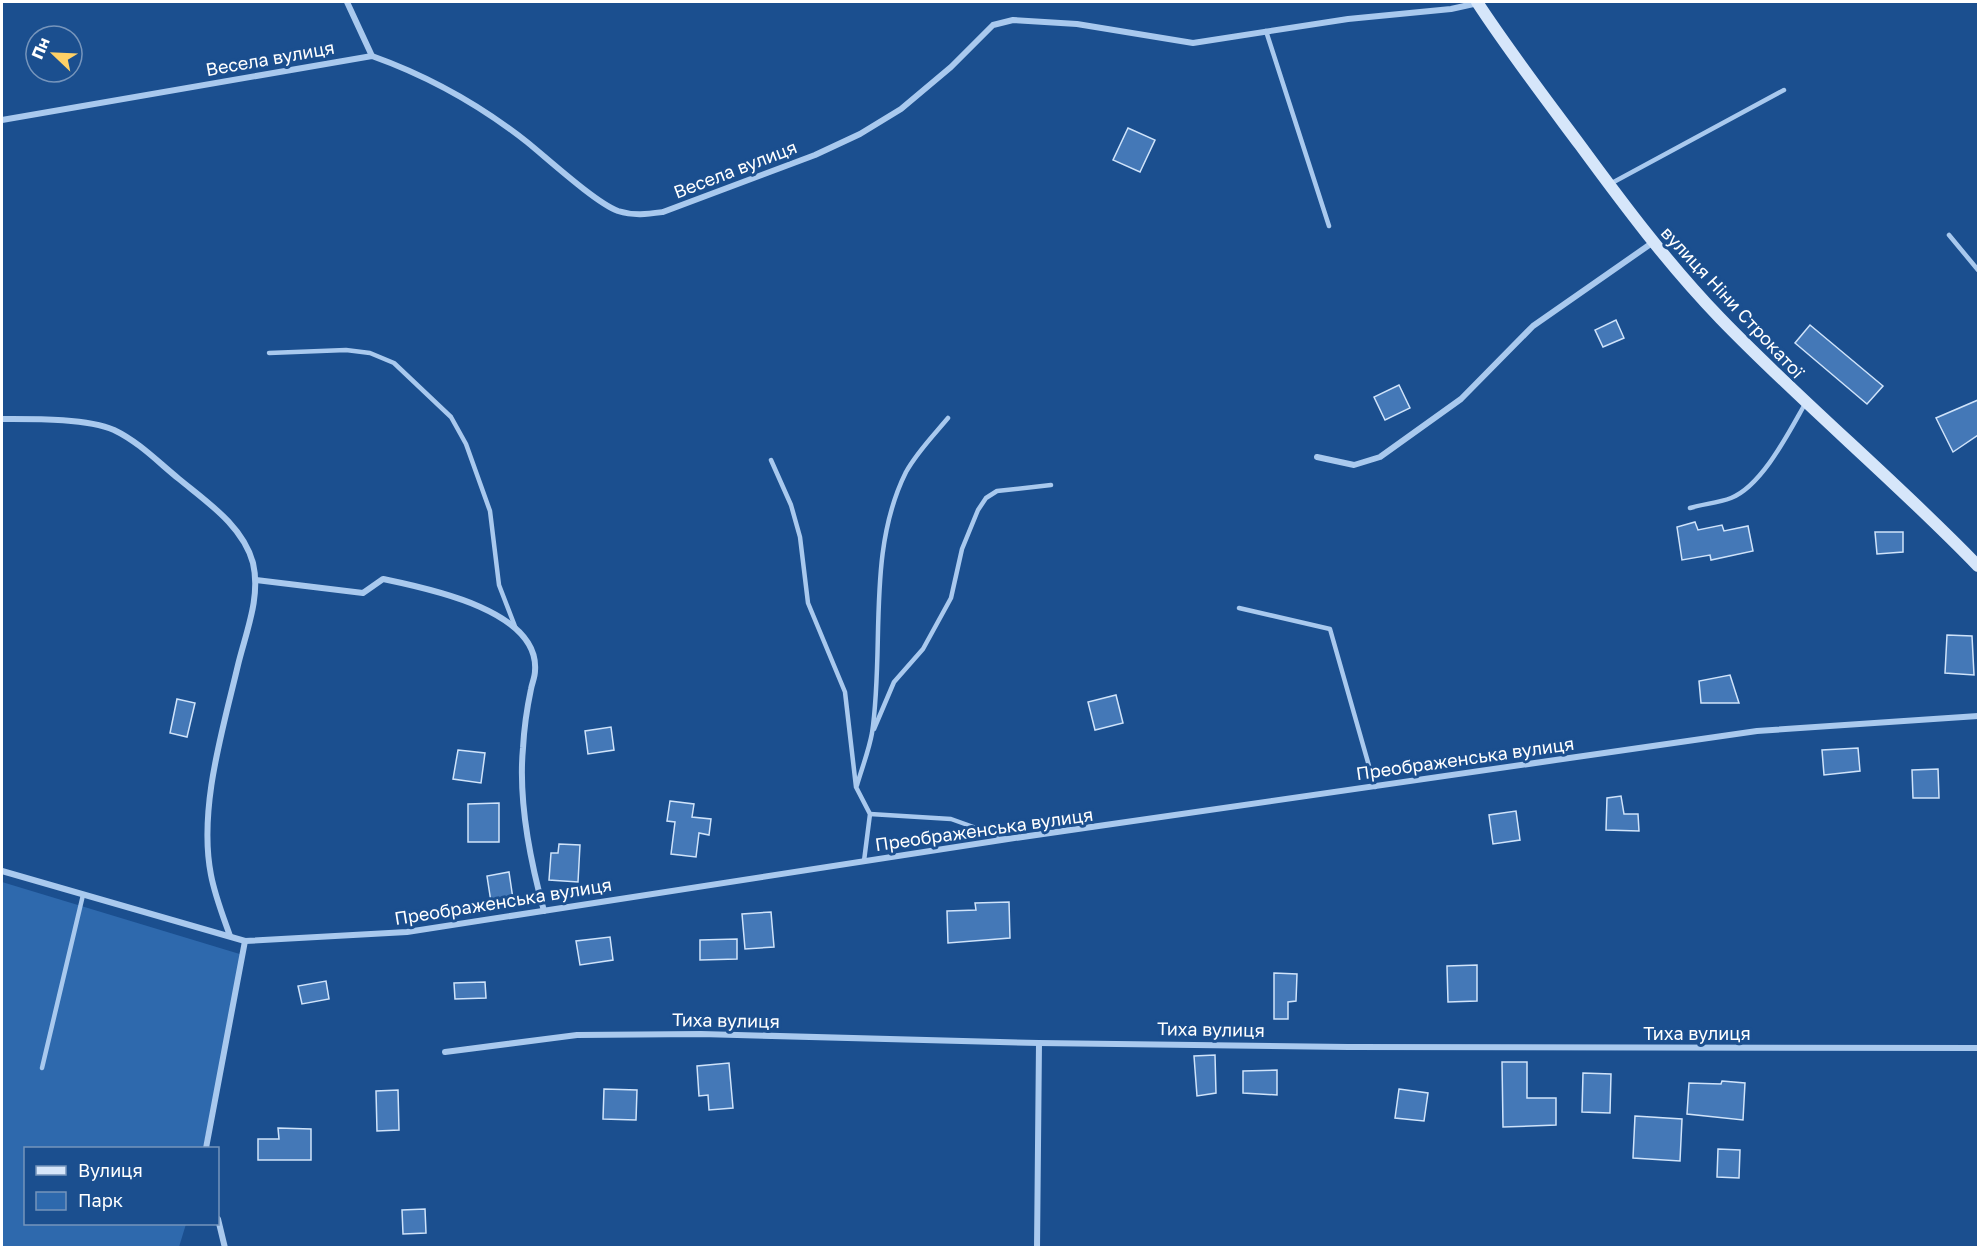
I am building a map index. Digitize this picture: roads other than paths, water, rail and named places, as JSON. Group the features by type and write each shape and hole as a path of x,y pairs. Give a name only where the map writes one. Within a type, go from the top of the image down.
{"street":[{"path":"347,2 372,56"},
{"name":"Весела вулиця","path":"2,120 372,56 405,68 447,88 525,141 616,210 639,215 663,212 815,155 860,134 901,109 951,67 993,25 1013,20 1077,24 1193,43 1348,19 1451,9 1479,2"},
{"name":"вулиця Ніни Строкатої","path":"1479,2 1505,44 1652,243 1720,318 1805,404 1917,503 1978,566"},
{"path":"1317,457 1354,465 1380,457 1461,399 1533,327 1652,243"},
{"path":"2,419 42,418 112,429 141,446 216,509 240,535 252,561 256,580 252,615 219,746 207,838 210,874 230,936"},
{"path":"256,580 363,593 382,579 461,597 492,612 517,632 532,650 536,671 522,750 525,806 534,875 544,910"},
{"name":"Преображенська вулиця","path":"2,871 245,940 407,932 1008,839 1757,731 1978,716"},
{"path":"206,1147 245,940"},
{"name":"Тиха вулиця","path":"445,1052 577,1035 849,1037 1039,1043 1978,1048"},
{"path":"1037,1248 1039,1043"},
{"path":"219,1223 225,1248"}],"lane":[{"path":"1266,31 1329,226"},
{"path":"1609,185 1784,90"},
{"path":"1948,235 1978,270"},
{"path":"269,353 346,350 370,353 394,363 451,417 466,444 490,511 499,585 517,632"},
{"path":"1690,508 1732,498 1749,487 1762,473 1805,404"},
{"path":"872,733 880,588 888,528 896,497 906,473 918,452 948,418"},
{"path":"771,459 791,505 800,537 808,603 845,692 856,787 870,814 864,861"},
{"path":"856,787 872,733 886,697 894,682 923,649 951,598 963,549 978,510 986,498 997,491 1051,485"},
{"path":"1239,608 1330,629 1375,787"},
{"path":"870,814 951,819 1008,839"},
{"path":"42,1068 83,895"}]}
